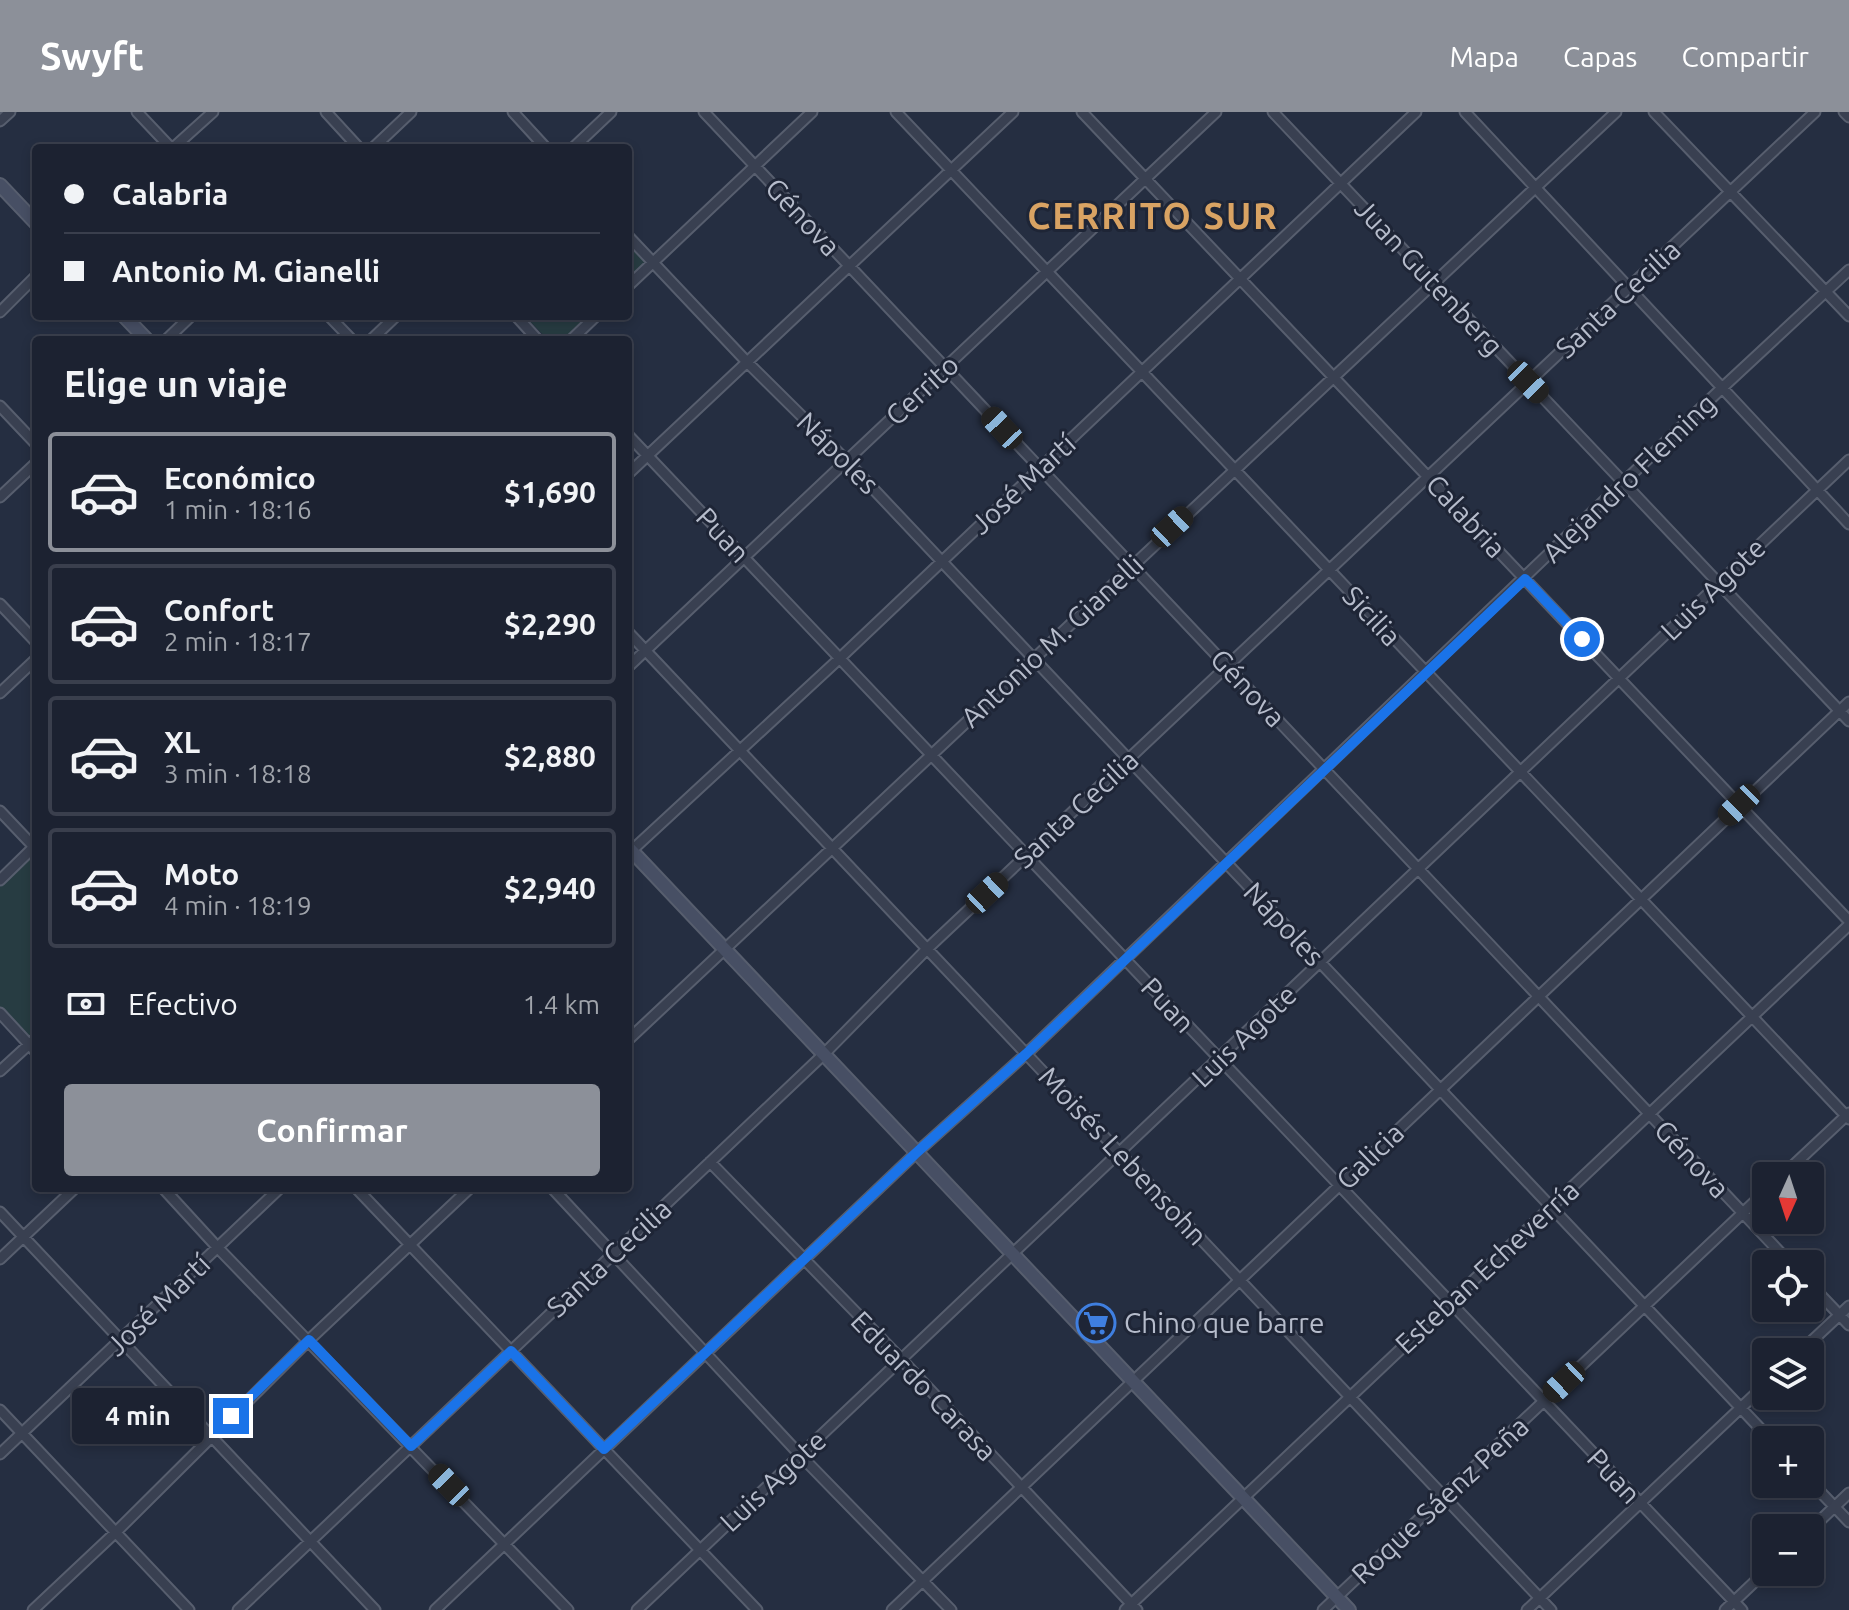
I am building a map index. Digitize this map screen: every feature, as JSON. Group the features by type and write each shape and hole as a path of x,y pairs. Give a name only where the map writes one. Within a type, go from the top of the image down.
{"main road":[{"path":"0,185 32,219"},
{"path":"128,320 143,336"},
{"path":"632,854 1349,1610"}],"street":[{"path":"0,121 10,112"},
{"path":"137,112 168,144"},
{"path":"177,144 213,112"},
{"path":"326,112 355,144"},
{"path":"377,144 411,112"},
{"path":"513,112 542,144"},
{"path":"577,144 611,112"},
{"name":"Génova","path":"704,112 1778,1250"},
{"path":"632,282 812,112"},
{"name":"Sicilia","path":"896,112 1751,1018 1848,1116"},
{"path":"632,470 1013,112"},
{"name":"Calabria","path":"1082,112 1849,923"},
{"name":"Cerrito","path":"632,663 1216,112"},
{"name":"Juan Gutenberg","path":"1273,112 1849,721"},
{"name":"José Martí","path":"632,848 840,658 1416,112"},
{"path":"1465,112 1849,524"},
{"name":"Antonio M. Gianelli","path":"632,1036 1616,112"},
{"path":"1654,112 1849,316"},
{"name":"Santa Cecilia","path":"238,1610 823,1055 927,949 1815,112"},
{"path":"1844,112 1849,117"},
{"name":"Nápoles","path":"632,240 747,362 847,461 1758,1426"},
{"name":"Alejandro Fleming","path":"435,1610 915,1154 1026,1054 1849,270"},
{"path":"0,312 32,280"},
{"path":"170,336 187,320"},
{"path":"333,320 348,336"},
{"path":"375,336 392,320"},
{"path":"520,320 534,336"},
{"path":"575,336 592,320"},
{"path":"0,406 32,440"},
{"name":"Puan","path":"632,439 1742,1610"},
{"name":"Luis Agote","path":"637,1610 1849,460"},
{"path":"0,497 32,467"},
{"path":"0,604 32,638"},
{"name":"Moisés Lebensohn","path":"632,636 1551,1610"},
{"path":"0,693 32,663"},
{"name":"Galicia","path":"892,1610 1849,702"},
{"path":"0,811 32,844"},
{"path":"0,880 32,850"},
{"name":"Esteban Echeverría","path":"1131,1608 1849,923"},
{"path":"0,1013 32,1043"},
{"path":"0,1071 32,1047"},
{"path":"1797,1162 1848,1116"},
{"name":"Eduardo Carasa","path":"710,1162 902,1360 1131,1608"},
{"path":"0,1259 71,1192"},
{"path":"167,1192 568,1610"},
{"name":"José Martí","path":"0,1454 276,1192"},
{"path":"360,1192 757,1610"},
{"path":"33,1610 309,1340 466,1192"},
{"path":"556,1192 801,1456 951,1610"},
{"name":"Roque Sáenz Peña","path":"1323,1610 1752,1204"},
{"path":"0,1212 375,1610"},
{"path":"1824,1299 1849,1325"},
{"path":"1815,1338 1849,1306"},
{"path":"1527,1610 1752,1397"},
{"path":"0,1410 189,1610"},
{"path":"1824,1517 1849,1493"},
{"path":"1824,1496 1849,1522"},
{"path":"1725,1610 1752,1585"}],"green space":[{"path":"632,247 649,265 632,281"},
{"path":"529,320 592,320 575,336 544,336"},
{"path":"32,852 32,1041 29,1044 0,1013 0,880"}],"place":[{"name":"Chino que barre","path":"1096,1323"}],"district":[{"name":"CERRITO SUR","path":"1153,216"}],"route":[{"path":"231,1416 309,1340 411,1446 511,1351 604,1449 915,1154 1026,1054 1525,579 1582,639"}]}
